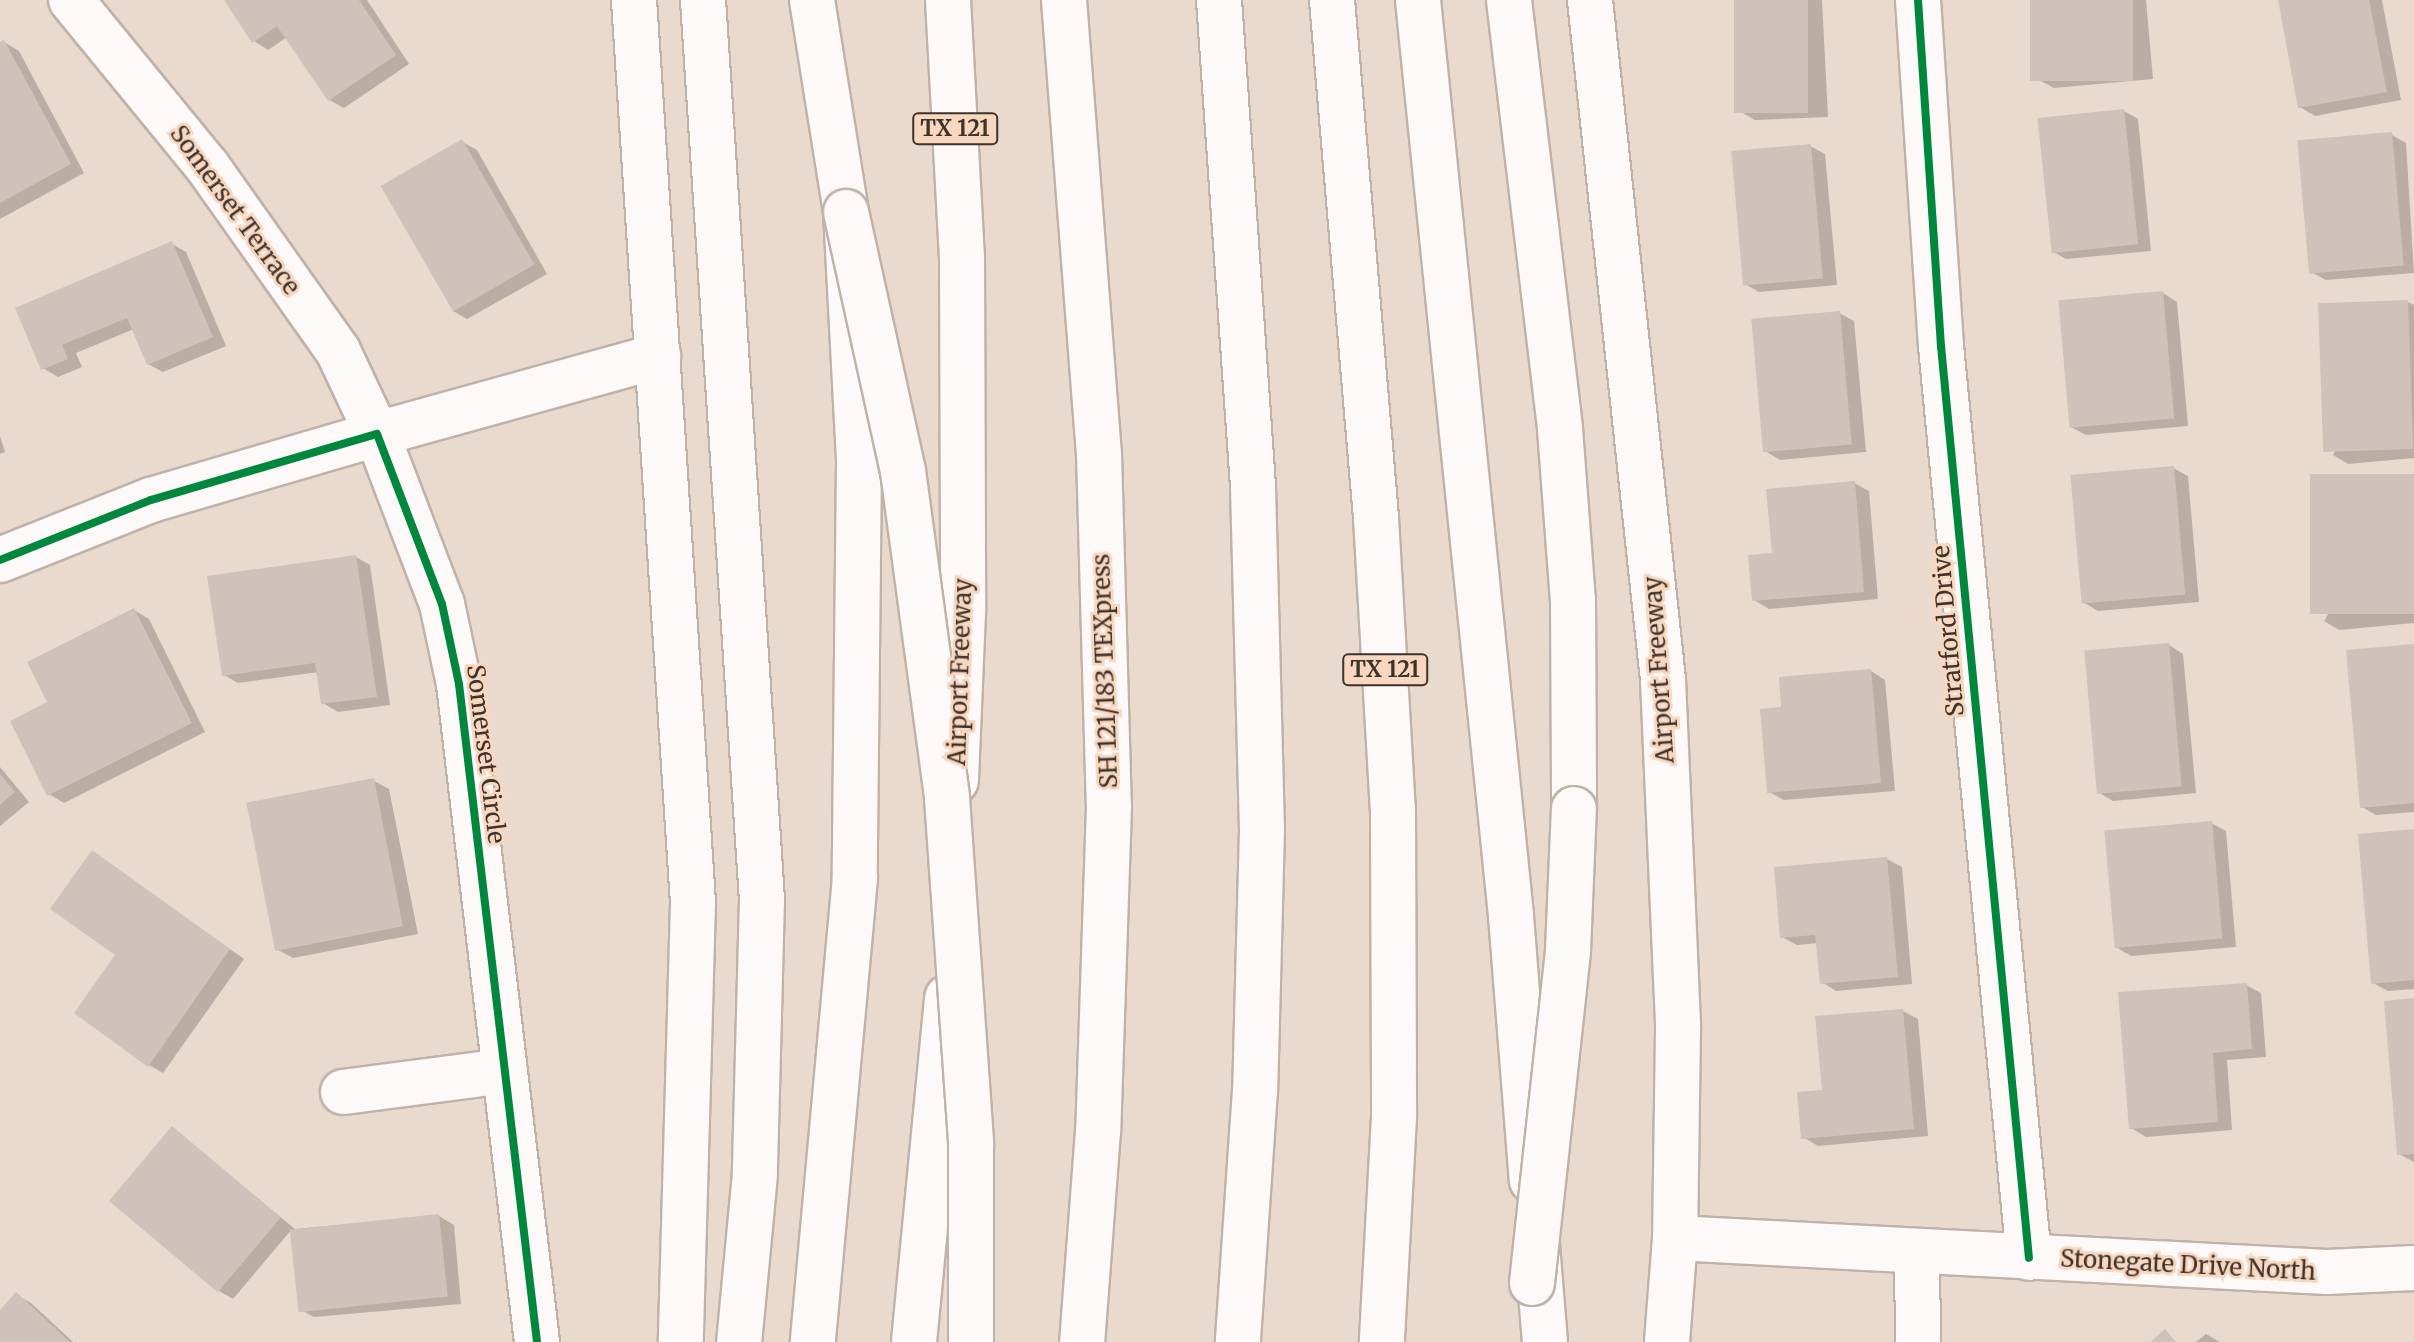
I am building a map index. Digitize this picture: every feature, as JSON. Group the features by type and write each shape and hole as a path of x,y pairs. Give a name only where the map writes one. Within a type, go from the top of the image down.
{"main road":[{"name":"Somerset Terrace","path":"71,0 207,166 338,351 377,434"},
{"path":"634,0 693,903 681,1342"},
{"path":"703,0 762,899 755,1174 739,1342"},
{"path":"812,0 846,212 903,471 947,798 971,1145 971,1342"},
{"name":"Airport Freeway","path":"914,1342 946,1024 963,612 962,258 948,0"},
{"name":"SH 121/183 TEXpress","path":"1064,0 1099,454 1109,806 1098,1131 1082,1342"},
{"path":"1219,0 1253,487 1262,829 1255,1090 1238,1342"},
{"name":"TX 121","path":"1332,0 1376,518 1393,809 1394,1117 1382,1342"},
{"path":"1418,0 1511,916 1545,1342"},
{"path":"1509,0 1560,429 1573,600 1574,809 1564,997 1532,1283 1530,1342"},
{"name":"Airport Freeway","path":"1590,0 1663,680 1678,1029 1675,1238 1667,1342"},
{"name":"Stratford Drive","path":"1918,0 1941,346 2029,1258"},
{"path":"813,1342 855,878 859,462 846,212"},
{"path":"0,560 151,500 658,356"},
{"name":"Somerset Circle","path":"377,434 442,604 459,684 537,1342"},
{"path":"343,1092 505,1071"},
{"name":"Stonegate Drive North","path":"1675,1238 2327,1272 2414,1268"},
{"path":"1917,1251 1918,1342"},
{"path":"1517,1342 1532,1283"}],"building":[{"path":"224,0 359,0 396,55 328,101 277,26 252,43"},
{"path":"1734,0 1808,0 1808,113 1734,113"},
{"path":"2030,0 2133,0 2133,81 2030,81"},
{"path":"2278,0 2369,0 2387,92 2298,108"},
{"path":"4,40 71,164 0,203 0,42"},
{"path":"2124,109 2138,244 2052,253 2037,118"},
{"path":"2392,132 2404,265 2309,274 2297,140"},
{"path":"462,139 534,265 453,312 381,186"},
{"path":"1811,144 1823,278 1743,285 1731,151"},
{"path":"172,241 213,337 147,365 127,318 62,345 68,359 41,370 15,308"},
{"path":"2163,291 2174,419 2070,428 2058,300"},
{"path":"2408,300 2413,449 2323,452 2318,303"},
{"path":"1840,311 1852,444 1763,452 1751,319"},
{"path":"2174,466 2185,595 2082,604 2070,475"},
{"path":"2310,474 2414,474 2414,614 2310,614"},
{"path":"1855,481 1864,592 1752,601 1748,555 1772,553 1766,489"},
{"path":"356,555 377,697 321,704 315,663 222,676 207,576"},
{"path":"134,608 192,723 47,796 10,721 47,702 27,662"},
{"path":"2169,643 2182,786 2097,794 2084,650"},
{"path":"2414,644 2414,803 2360,808 2346,650"},
{"path":"1871,669 1881,783 1767,793 1760,709 1781,707 1779,677"},
{"path":"0,774 15,792 0,805"},
{"path":"374,778 403,926 275,951 246,803"},
{"path":"2212,821 2222,939 2115,948 2104,830"},
{"path":"2414,829 2414,980 2371,984 2358,834"},
{"path":"92,850 230,949 148,1067 74,1013 115,955 50,909"},
{"path":"1887,857 1898,977 1820,984 1815,935 1780,938 1774,867"},
{"path":"2247,983 2252,1049 2213,1053 2218,1122 2129,1129 2118,992"},
{"path":"2414,998 2414,1154 2397,1155 2384,1001"},
{"path":"1903,1009 1914,1129 1801,1139 1797,1092 1822,1090 1815,1016"},
{"path":"172,1126 281,1217 218,1292 109,1201"},
{"path":"439,1214 448,1297 298,1312 290,1230"},
{"path":"16,1292 70,1342 0,1342 0,1310"},
{"path":"2165,1329 2176,1342 2150,1342"}],"cycle path":[{"path":"1918,0 1941,346 2029,1258"},
{"path":"0,560 151,500 377,434 442,604 459,684 537,1342"}]}
